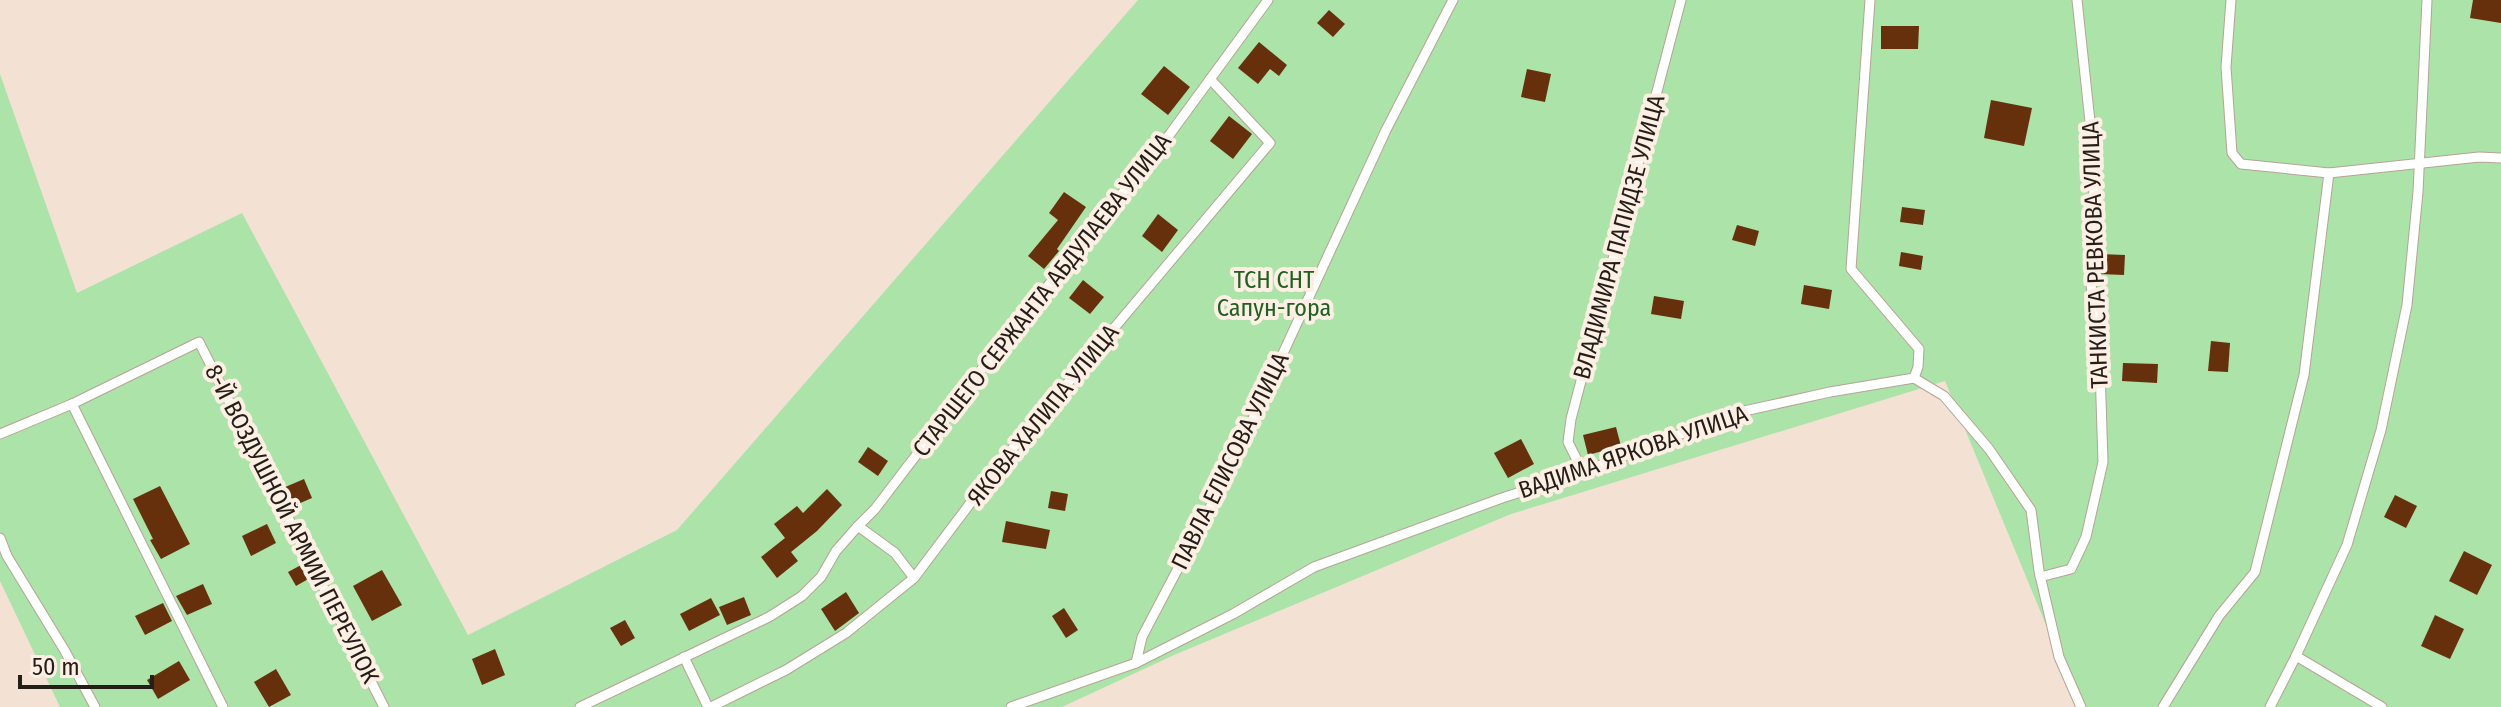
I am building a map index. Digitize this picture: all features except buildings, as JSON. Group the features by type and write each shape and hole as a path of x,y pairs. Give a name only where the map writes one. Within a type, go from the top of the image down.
{"lane":[{"name":"СТАРШЕГО СЕРЖАНТА АБДУЛАЕВА УЛИЦА","path":"858,526 875,509 1001,344 1170,134 1268,0"},
{"name":"ПАВЛА ЕЛИСОВА УЛИЦА","path":"1136,663 1142,637 1226,477 1386,130 1453,0"},
{"name":"ВЛАДИМИРА ПАПИДЗЕ УЛИЦА","path":"1583,472 1568,442 1571,419 1681,0"},
{"path":"1870,0 1851,269 1919,349 1914,378 1944,396 1989,449 2031,510 2040,577 2059,657 2081,707"},
{"name":"ТАНКИСТА РЕВКОВА УЛИЦА","path":"2040,577 2071,569 2086,537 2103,462 2100,368 2091,284 2094,187 2091,131 2077,0"},
{"path":"2231,0 2226,67 2232,153 2241,164 2329,173 2479,157 2501,158"},
{"path":"2270,707 2347,545 2381,430 2407,305 2419,164 2427,0"},
{"name":"ЯКОВА ХАЛИПА УЛИЦА","path":"714,706 786,670 846,633 914,578 1002,461 1270,143 1210,79"},
{"path":"2163,707 2219,616 2255,572 2304,375 2329,173"},
{"name":"8-Й ВОЗДУШНОЙ АРМИИ ПЕРЕУЛОК","path":"72,404 199,342 384,707"},
{"name":"ВАДИМА ЯРКОВА УЛИЦА","path":"1011,707 1136,663 1233,614 1314,567 1502,498 1583,472 1735,413 1914,378"},
{"path":"0,434 72,404 223,707"},
{"path":"580,707 769,617 802,596 821,577 836,551 858,526 895,553 914,578"},
{"path":"0,538 7,556 95,707"},
{"path":"2296,656 2382,707"},
{"path":"684,657 714,706"}],"green space":[{"name":"ТСН СНТ Сапун-гора","path":"1138,0 2501,0 2501,707 2080,707 1945,381 1511,514 1174,655 1062,707 60,707 0,581 0,74 77,293 242,213 468,635 677,530"}]}
